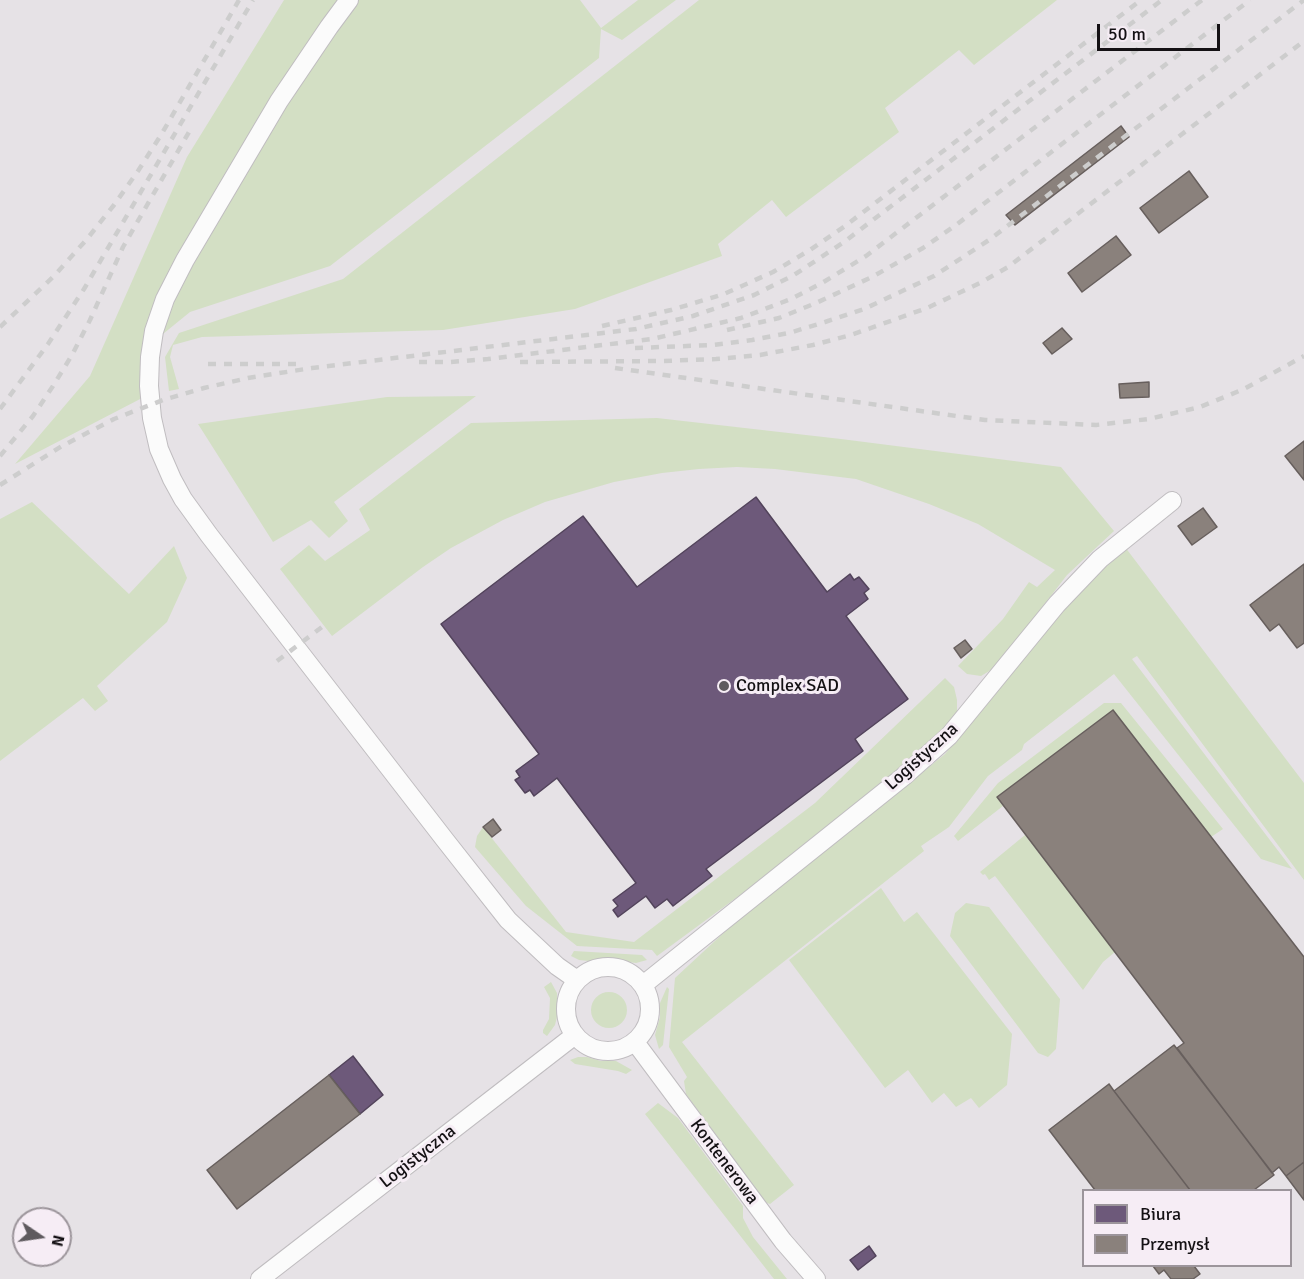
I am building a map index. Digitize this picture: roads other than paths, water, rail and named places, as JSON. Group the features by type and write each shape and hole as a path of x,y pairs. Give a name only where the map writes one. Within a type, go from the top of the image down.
{"street":[{"path":"349,0 279,101 185,260 165,299 154,331 150,357 149,386 152,418 159,449 183,498 209,535 445,840 508,920 557,966 577,980"},
{"name":"Logistyczna","path":"643,985 903,777 949,736 1057,604 1100,559 1172,501"},
{"path":"607,967 620,968 643,985 651,1007 646,1029 635,1042 621,1049 599,1050 588,1046 575,1035 568,1021 567,999 577,980 586,973 607,967"},
{"name":"Logistyczna","path":"260,1279 575,1035"},
{"name":"Kontenerowa","path":"635,1042 783,1241 816,1279"}],"railway":[{"path":"0,327 55,275 114,205 161,135 239,0"},
{"path":"0,409 48,344 84,289 253,0"},
{"path":"602,326 671,310 724,294 773,272 810,250 845,226 1141,0"},
{"path":"0,485 62,446 114,419 163,400 204,388 248,378 312,368 636,329 693,316 754,295 794,275 844,242 1162,0"},
{"path":"419,362 488,359 652,339 741,318 791,299 866,256 1202,0"},
{"path":"727,330 779,318 816,303 872,277 923,248 1250,0"},
{"path":"635,348 713,345 789,333 864,309 934,276 989,240 1304,0"},
{"path":"520,362 662,361 760,355 851,335 927,308 1008,267 1304,41"},
{"path":"0,456 33,416 72,355 123,247 189,132"},
{"path":"615,368 985,420 1096,425 1149,419 1200,407 1244,389 1304,356"},
{"path":"208,364 296,364"},
{"path":"277,661 322,627"}],"place":[{"name":"Complex SAD","path":"724,686"}]}
